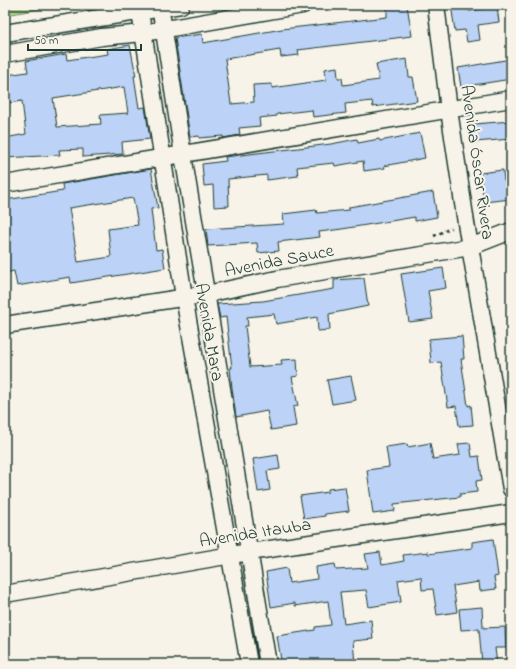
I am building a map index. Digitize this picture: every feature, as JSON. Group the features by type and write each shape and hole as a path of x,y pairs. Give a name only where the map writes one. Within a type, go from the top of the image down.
{"street":[{"path":"5,33 139,9 181,5"},
{"path":"5,54 102,37 143,33 303,5"},
{"name":"Avenida Óscar Rivera","path":"436,5 449,110 470,247 511,489"},
{"name":"Avenida Mara","path":"160,7 183,155 268,664"},
{"name":"Avenida Mara","path":"139,9 184,297 249,664"},
{"path":"5,184 511,99"},
{"name":"Avenida Sauce","path":"5,325 207,294 277,279 470,247 511,231"},
{"name":"Avenida Itauba","path":"5,594 249,552 511,513"}],"green space":[{"path":"5,5 64,5 5,15"}],"building":[{"path":"387,5 407,5 412,36 298,50 299,55 281,57 280,50 225,59 231,104 254,102 253,85 272,84 272,88 326,80 325,69 337,67 338,78 342,78 343,85 379,80 376,64 407,59 409,77 413,77 417,101 373,107 372,101 345,104 346,113 313,117 312,110 277,114 277,116 259,118 260,126 239,128 240,135 223,138 223,136 199,138 199,136 190,137 175,38 202,34 203,43 282,29 387,17"},
{"path":"451,5 467,5 469,11 497,7 499,22 478,25 480,40 467,42 465,30 455,31"},
{"path":"130,45 136,76 134,76 139,108 145,107 150,139 122,142 123,154 83,157 83,149 59,150 60,155 5,158 5,138 26,134 22,101 9,103 6,75 28,72 26,61 66,54 67,60 108,54 107,49","holes":["124,87 128,113 100,115 101,124 57,127 53,98"]},
{"path":"511,59 511,79 461,87 458,68"},
{"path":"511,121 511,139 475,142 474,124"},
{"path":"420,133 425,158 384,166 385,168 364,171 363,161 335,166 334,163 297,167 298,176 267,180 267,175 228,179 229,206 214,207 213,185 204,186 202,164 226,161 225,157 331,144 357,139 358,143 379,139 380,141"},
{"path":"151,169 158,208 151,209 156,250 162,249 165,268 71,283 70,277 17,286 14,271 5,273 5,200 63,191 62,184","holes":["133,198 138,225 108,229 111,257 78,262 69,208"]},
{"path":"503,170 504,181 511,180 511,199 484,202 480,173"},
{"path":"433,192 437,217 415,221 415,217 319,232 320,237 278,242 279,251 258,253 257,243 208,246 206,229 284,224 283,214 316,210 317,213 349,210 349,207"},
{"path":"443,268 446,288 428,291 433,319 409,322 401,274"},
{"path":"364,278 368,306 329,314 330,330 318,331 317,317 276,324 274,314 247,317 248,326 245,326 250,367 282,365 281,360 297,359 298,376 292,377 298,406 293,407 296,426 271,430 267,411 236,417 226,317 220,318 217,304 263,301 334,289 334,280"},
{"path":"462,336 464,359 461,359 468,406 471,405 473,425 459,426 456,406 448,407 441,362 431,363 429,339"},
{"path":"351,376 356,400 332,404 327,380"},
{"path":"430,443 433,459 460,455 458,444 470,443 472,457 479,456 482,480 476,481 477,492 460,494 460,497 394,504 395,511 373,514 367,470 389,467 386,447 407,444 408,447"},
{"path":"278,455 280,469 267,471 270,490 258,492 253,459"},
{"path":"345,487 349,511 325,514 325,516 304,519 300,496 328,492 328,489"},
{"path":"493,539 498,576 494,577 496,589 480,591 479,582 453,586 457,612 437,615 433,589 422,590 421,577 398,580 401,602 369,607 366,590 340,592 344,624 371,620 373,639 353,641 355,664 283,664 277,636 315,630 315,627 331,625 328,601 295,606 295,603 271,607 266,572 287,568 289,583 317,579 316,567 335,564 336,570 368,568 365,554 380,552 382,565 404,561 403,555 428,552 428,554 472,548 472,542"},
{"path":"482,607 483,628 505,627 506,648 495,648 497,664 482,664 479,629 461,630 459,609"}]}
